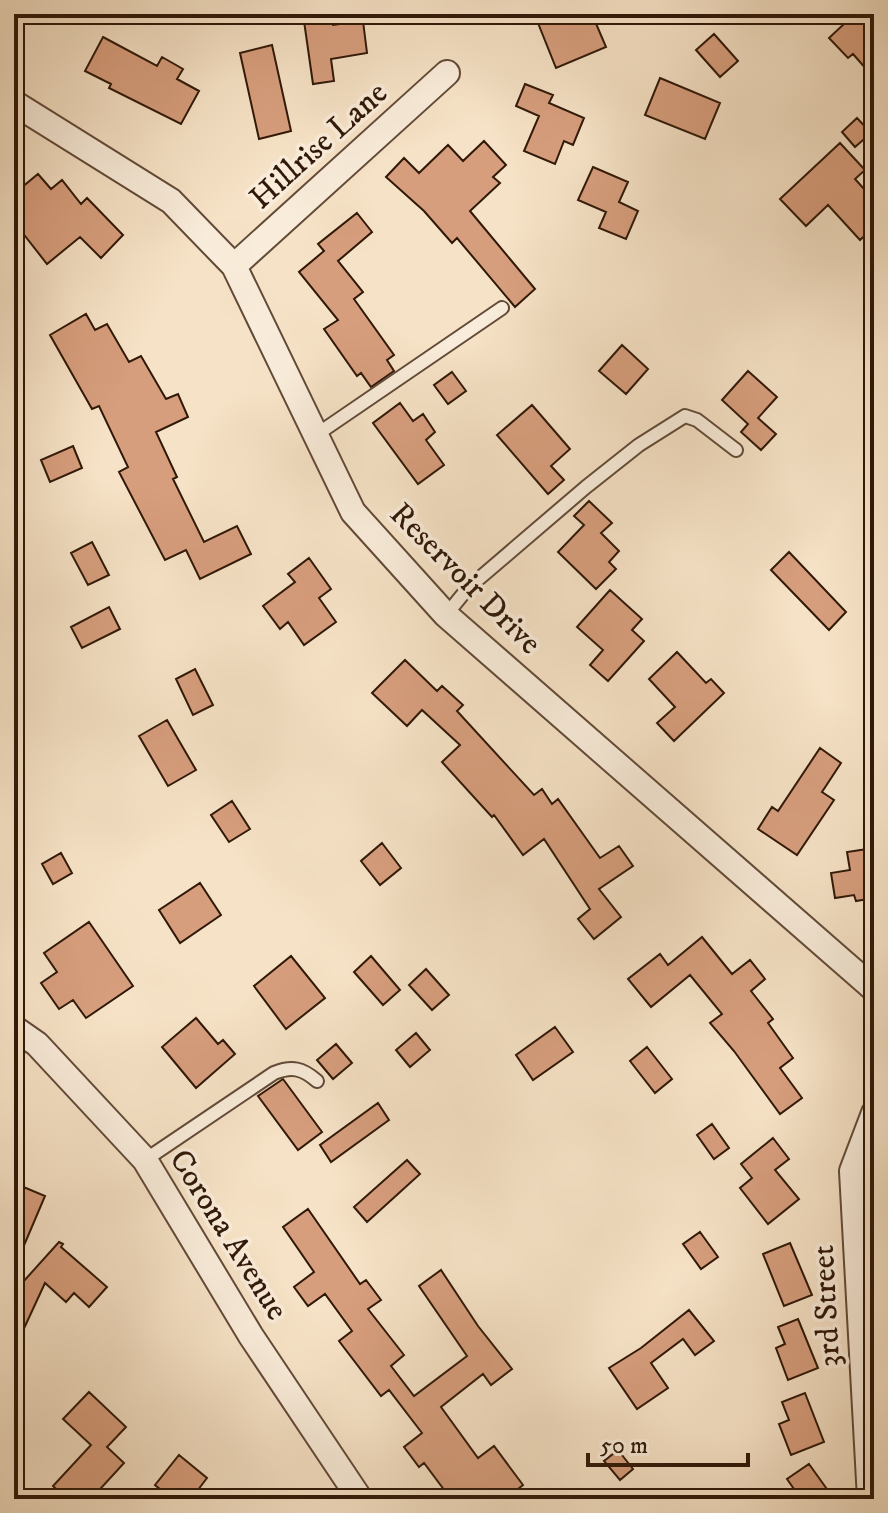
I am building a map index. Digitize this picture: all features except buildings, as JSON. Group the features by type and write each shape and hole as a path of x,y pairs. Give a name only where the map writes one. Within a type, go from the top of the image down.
{"street":[{"name":"Hillrise Lane","path":"234,266 447,73"},
{"name":"Reservoir Drive","path":"14,103 171,201 234,266 353,512 446,615 874,989"},
{"name":"Corona Avenue","path":"14,1028 37,1044 145,1160 251,1336 360,1499"},
{"name":"3rd Street","path":"870,1499 852,1171 874,1113"}],"lane":[{"path":"316,435 502,308"},
{"path":"446,615 468,588 586,487 639,445 685,416 697,420 736,450"},
{"path":"145,1160 274,1073 296,1068 317,1081"}]}
